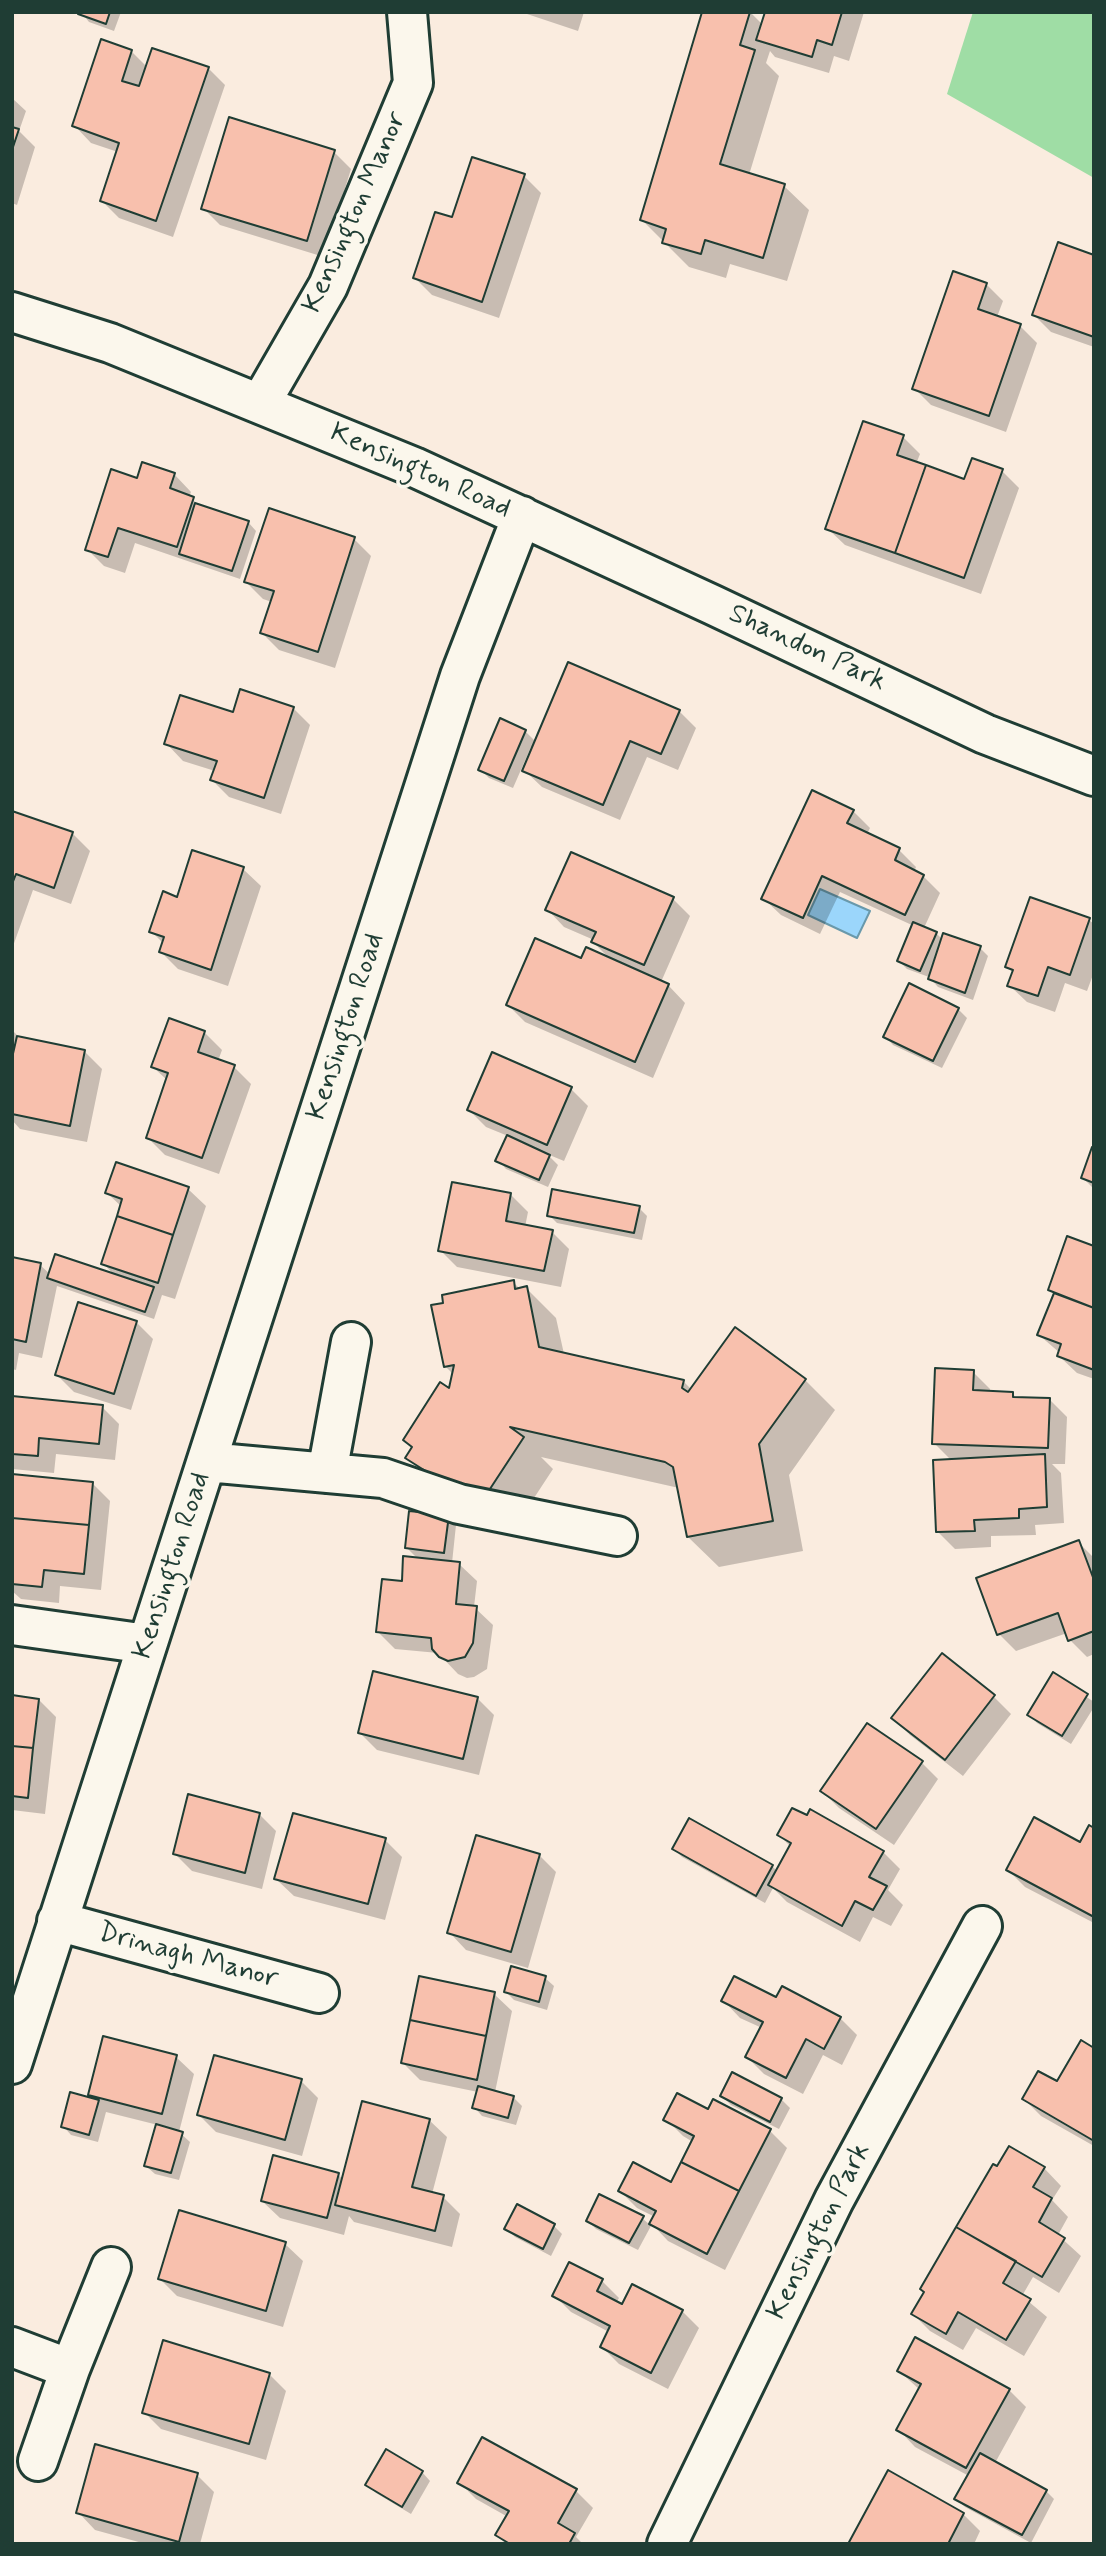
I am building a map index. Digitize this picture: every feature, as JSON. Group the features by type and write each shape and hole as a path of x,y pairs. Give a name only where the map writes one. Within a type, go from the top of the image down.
{"street":[{"name":"Kensington Manor","path":"260,404 328,286 413,83 407,12"},
{"name":"Kensington Road","path":"12,312 110,344 414,467 522,516 460,676 12,2064"},
{"name":"Shandon Park","path":"522,516 985,734 1094,776"},
{"path":"327,1473 351,1342"},
{"path":"207,1462 383,1478 459,1504 617,1536"},
{"path":"12,1625 147,1644"},
{"name":"Drinagh Manor","path":"57,1921 319,1993"},
{"name":"Kensington Park","path":"667,2544 834,2200 982,1926"},
{"path":"38,2461 111,2267"},
{"path":"12,2347 70,2370"}],"green space":[{"path":"973,12 1094,12 1094,178 947,94"}],"water":[{"path":"820,889 870,911 857,938 808,915"}],"building":[{"path":"110,12 106,24 78,14"},
{"path":"702,12 750,12 740,45 755,50 720,164 785,184 763,258 705,240 701,254 662,243 666,229 640,220"},
{"path":"765,12 842,12 832,45 817,40 812,57 756,40"},
{"path":"101,39 132,50 122,81 139,86 152,48 209,67 156,221 100,201 119,143 72,126"},
{"path":"229,117 335,150 307,241 201,209"},
{"path":"12,127 19,129 12,150"},
{"path":"472,157 525,174 482,302 413,278 435,212 452,217"},
{"path":"1058,242 1094,255 1094,337 1032,315"},
{"path":"953,271 987,283 978,309 1021,324 989,416 912,389"},
{"path":"863,421 904,435 897,455 926,465 895,553 825,529"},
{"path":"972,458 1003,469 964,578 895,553 926,465 964,479"},
{"path":"142,462 175,473 170,488 194,497 177,547 118,528 108,557 85,550 111,469 137,478"},
{"path":"195,503 249,521 232,571 179,554"},
{"path":"269,508 355,537 318,652 260,633 274,591 244,582"},
{"path":"568,662 680,710 661,754 630,741 603,805 522,771"},
{"path":"240,689 294,707 264,798 210,780 217,761 164,744 180,695 233,712"},
{"path":"500,718 526,730 504,781 478,770"},
{"path":"812,790 854,810 847,823 900,848 895,860 924,875 905,915 822,876 803,918 761,899"},
{"path":"12,811 73,832 54,888 16,874 12,884"},
{"path":"192,850 244,867 211,970 159,952 164,937 149,932 163,891 177,897"},
{"path":"571,852 674,897 644,965 591,942 596,932 545,910"},
{"path":"1030,897 1090,918 1070,975 1048,967 1038,996 1007,986 1013,970 1005,967"},
{"path":"913,922 937,932 920,971 897,961"},
{"path":"943,933 981,946 965,993 928,979"},
{"path":"535,938 581,958 586,947 669,984 635,1062 506,1005"},
{"path":"909,983 959,1008 933,1061 883,1037"},
{"path":"169,1018 205,1031 198,1052 235,1065 202,1158 146,1138 168,1073 151,1067"},
{"path":"17,1036 85,1050 70,1126 12,1114 12,1058"},
{"path":"492,1052 572,1087 547,1145 467,1110"},
{"path":"507,1135 550,1155 539,1180 495,1161"},
{"path":"1092,1147 1094,1148 1094,1183 1081,1178"},
{"path":"116,1162 189,1187 173,1235 117,1216 122,1199 105,1193"},
{"path":"452,1182 511,1193 506,1221 553,1230 544,1271 438,1251"},
{"path":"552,1189 640,1206 634,1233 547,1216"},
{"path":"117,1216 173,1235 158,1283 101,1264"},
{"path":"1067,1236 1094,1246 1094,1308 1048,1290"},
{"path":"55,1254 154,1287 145,1312 47,1278"},
{"path":"12,1257 41,1263 26,1342 12,1339"},
{"path":"514,1280 515,1289 527,1286 539,1347 684,1380 682,1388 688,1392 735,1327 806,1379 759,1444 773,1521 687,1537 673,1467 665,1462 510,1427 524,1437 486,1495 472,1486 465,1496 405,1458 412,1447 403,1440 440,1382 449,1388 454,1365 444,1367 431,1305 443,1303 442,1295"},
{"path":"1054,1293 1094,1308 1094,1370 1057,1356 1061,1344 1037,1335"},
{"path":"78,1302 137,1321 114,1394 55,1375"},
{"path":"935,1368 974,1370 973,1390 1013,1392 1013,1397 1050,1398 1048,1448 932,1444"},
{"path":"12,1396 103,1405 99,1444 39,1438 38,1456 12,1454"},
{"path":"1045,1454 1047,1507 1019,1509 1019,1518 974,1520 975,1531 936,1532 933,1460"},
{"path":"12,1474 93,1482 89,1525 12,1518"},
{"path":"409,1511 449,1515 444,1553 405,1548"},
{"path":"12,1518 89,1525 84,1574 44,1570 42,1587 12,1584"},
{"path":"1079,1540 1094,1580 1094,1631 1068,1641 1058,1613 997,1635 976,1578"},
{"path":"403,1556 460,1562 456,1604 477,1606 473,1643 465,1657 448,1661 439,1657 432,1649 431,1638 376,1632 382,1579 402,1581"},
{"path":"942,1653 995,1695 945,1760 891,1718"},
{"path":"373,1671 478,1697 463,1759 358,1733"},
{"path":"1053,1672 1088,1694 1062,1736 1027,1715"},
{"path":"12,1695 39,1699 33,1748 12,1746"},
{"path":"867,1723 923,1761 876,1829 820,1791"},
{"path":"12,1746 33,1748 28,1798 12,1796"},
{"path":"188,1794 260,1813 245,1873 173,1854"},
{"path":"792,1808 807,1815 810,1809 884,1851 869,1877 887,1886 873,1910 855,1901 842,1926 768,1885 791,1843 777,1835"},
{"path":"293,1813 386,1838 368,1904 274,1879"},
{"path":"1034,1817 1080,1842 1089,1825 1094,1828 1094,1917 1006,1870"},
{"path":"689,1818 773,1865 756,1896 672,1849"},
{"path":"476,1835 540,1854 511,1952 447,1933"},
{"path":"511,1966 546,1976 539,2002 504,1992"},
{"path":"419,1976 495,1992 486,2036 410,2020"},
{"path":"734,1976 776,1997 782,1986 841,2017 824,2049 806,2039 786,2078 745,2057 763,2022 721,2001"},
{"path":"410,2020 486,2036 477,2080 401,2063"},
{"path":"103,2036 177,2055 162,2114 88,2095"},
{"path":"1081,2040 1094,2048 1094,2141 1022,2099 1038,2071 1057,2081"},
{"path":"214,2055 302,2079 285,2140 197,2115"},
{"path":"732,2072 782,2098 770,2122 720,2096"},
{"path":"478,2086 514,2096 508,2118 472,2108"},
{"path":"70,2092 99,2100 89,2135 61,2127"},
{"path":"677,2093 708,2109 713,2099 771,2129 739,2191 681,2162 694,2136 663,2120"},
{"path":"362,2101 430,2119 412,2187 444,2195 435,2231 335,2205"},
{"path":"156,2124 183,2132 171,2173 144,2166"},
{"path":"1009,2146 1045,2167 1033,2187 1052,2198 1039,2222 1065,2238 1042,2277 956,2227 993,2164 997,2166"},
{"path":"273,2155 339,2173 327,2218 261,2201"},
{"path":"633,2162 671,2182 681,2162 739,2191 707,2254 649,2224 656,2211 618,2191"},
{"path":"599,2194 644,2216 629,2243 586,2221"},
{"path":"517,2204 555,2224 543,2249 504,2229"},
{"path":"179,2210 286,2242 266,2311 158,2279"},
{"path":"956,2227 1016,2261 1003,2283 1031,2299 1006,2340 958,2312 946,2334 911,2314 924,2292 920,2289"},
{"path":"569,2262 603,2279 597,2291 622,2304 632,2284 683,2310 651,2373 600,2347 610,2326 552,2296"},
{"path":"915,2337 1010,2389 966,2468 896,2430 921,2384 897,2371"},
{"path":"163,2340 270,2373 249,2444 142,2413"},
{"path":"482,2437 577,2489 558,2523 575,2533 569,2544 510,2544 495,2535 509,2511 457,2483"},
{"path":"95,2444 198,2473 179,2542 76,2513"},
{"path":"386,2449 423,2471 402,2507 365,2485"},
{"path":"980,2453 1047,2490 1022,2535 954,2499"},
{"path":"888,2470 964,2513 948,2544 848,2544"}]}
